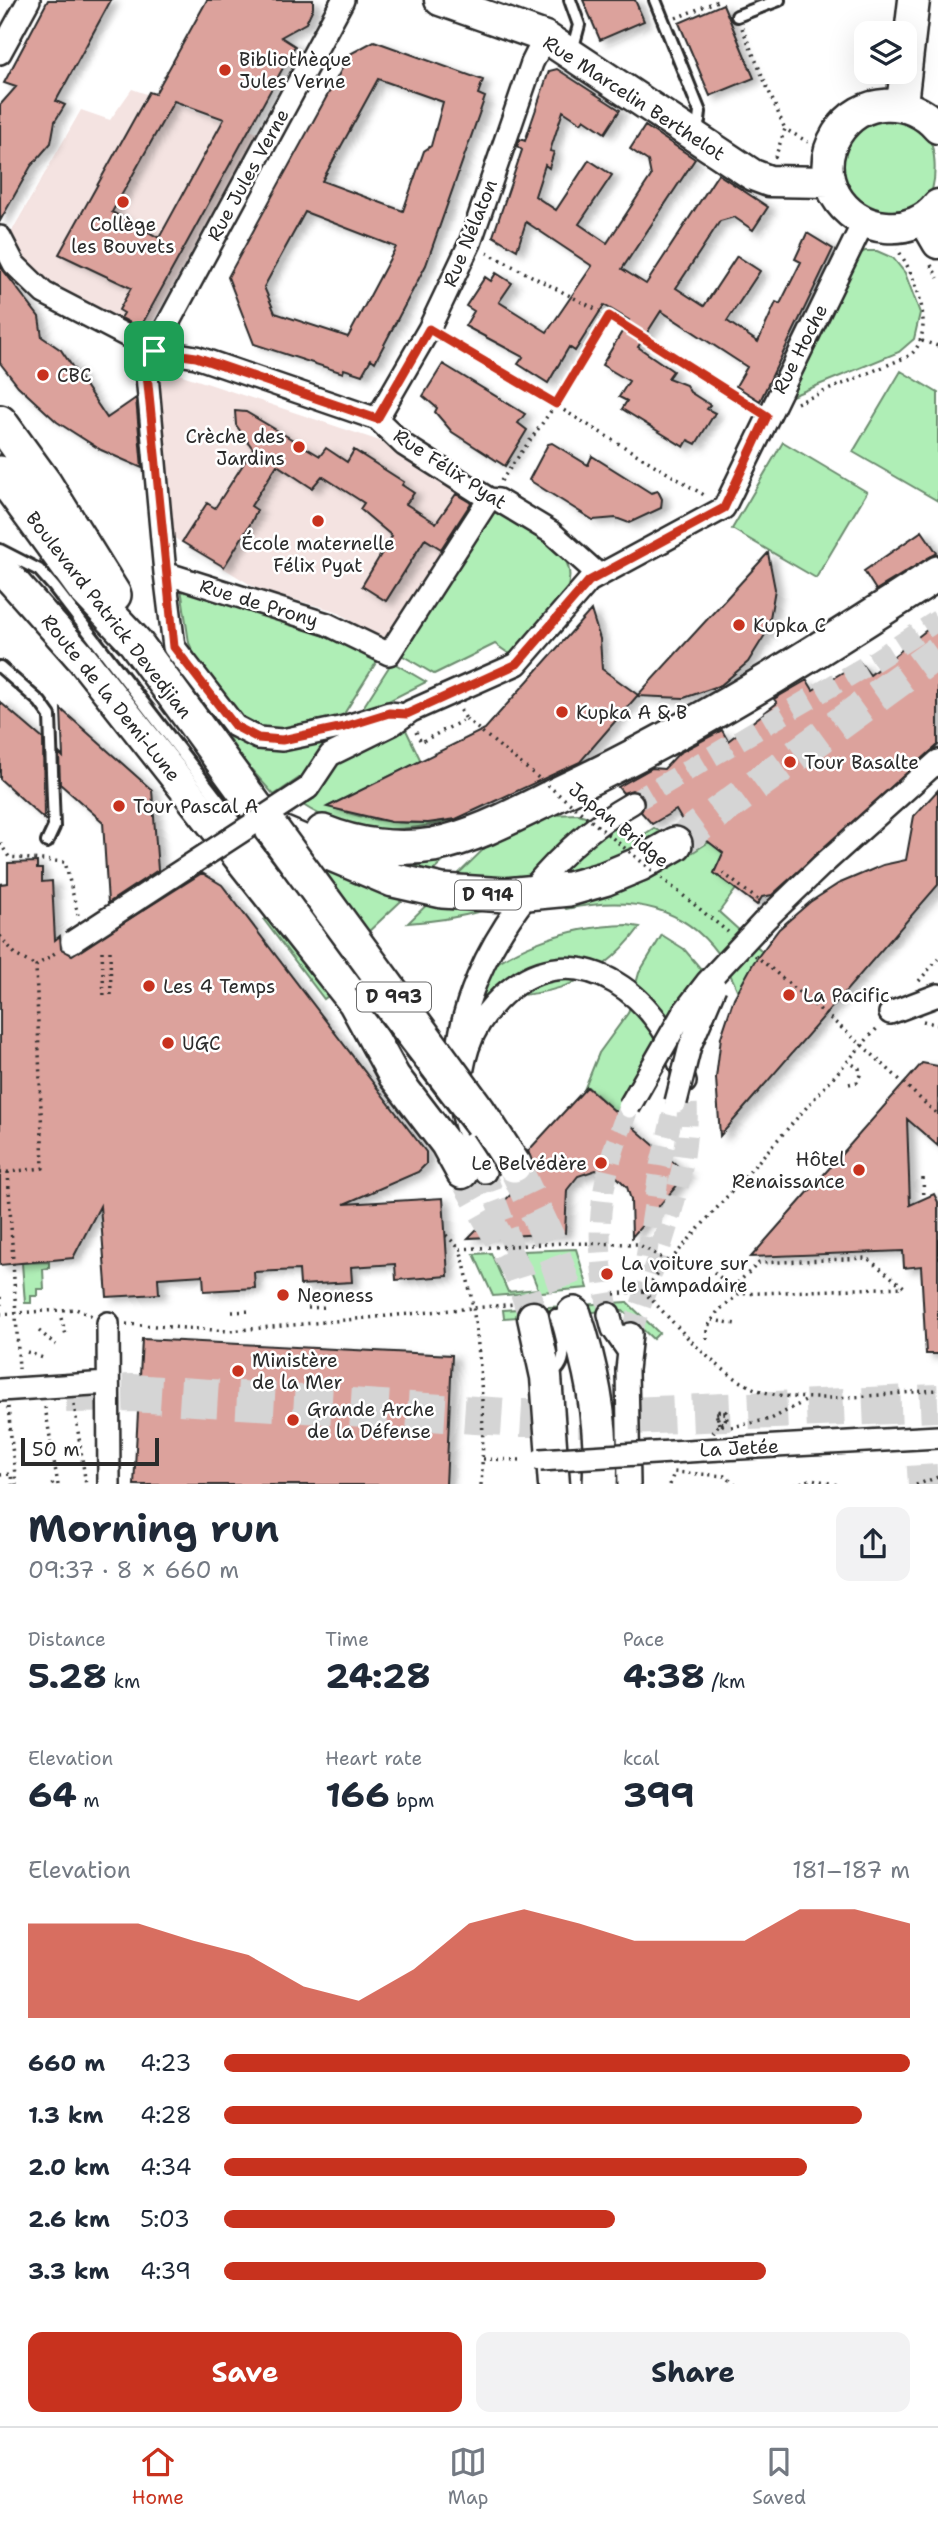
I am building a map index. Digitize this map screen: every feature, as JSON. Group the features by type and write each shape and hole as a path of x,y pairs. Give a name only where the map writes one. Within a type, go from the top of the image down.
{"main road":[{"path":"0,422 45,484 113,593 135,642"},
{"name":"Boulevard Patrick Devedjian","path":"0,473 83,587 135,642 478,1110 490,1170"},
{"path":"214,752 262,795 305,824 352,842 419,847 458,837 522,811 659,744 791,668 938,573"},
{"name":"D 914","path":"272,829 393,880 442,891 485,895 532,894 569,889 628,869 675,844"},
{"path":"544,1322 594,1397 602,1452 600,1484"}],"street":[{"path":"0,53 29,0"},
{"name":"Rue Jules Verne","path":"154,351 343,0"},
{"path":"902,104 914,0"},
{"name":"Rue Marcelin Berthelot","path":"447,1 545,37 753,175 769,181 829,182"},
{"name":"Rue Nélaton","path":"377,419 429,329 470,243 532,63 545,37"},
{"path":"933,223 897,228 863,223 848,214 836,199 829,182 828,157 837,134 854,116 877,106 902,104 920,112 938,128"},
{"name":"Rue Hoche","path":"724,508 863,223"},
{"name":"Rue Félix Pyat","path":"0,237 15,264 44,293 154,351 196,357 377,419 404,445 489,499 498,500 551,532 599,575"},
{"path":"154,351 146,364 174,647 235,726 258,738 282,740 344,727 389,713 407,714"},
{"name":"Rue de Prony","path":"165,573 327,624 389,654 489,499"},
{"path":"77,935 308,788 330,755 407,714 517,664 589,581 724,508"},
{"name":"Route de la Demi-Lune","path":"0,567 82,659 354,1003 394,1076 446,1144 490,1170"},
{"path":"629,1107 683,1013 762,911 821,866 938,761"},
{"path":"490,1170 461,1107 457,1076 473,987 485,959 508,922 568,852 632,803"},
{"path":"462,1048 497,1001 521,982 553,970 578,970 610,979 640,1000 659,1023 677,1055 681,1102 704,1010 762,911"},
{"path":"890,1013 938,995"},
{"path":"609,1314 613,1329 630,1343 629,1484"},
{"path":"544,1322 547,1472"},
{"path":"108,1323 109,1484"},
{"path":"10,1395 108,1382"},
{"name":"La Jetée","path":"547,1472 938,1437"}],"lane":[{"path":"570,0 579,24 571,54"},
{"path":"655,0 700,112 699,121 689,135"},
{"path":"737,16 779,0"},
{"path":"0,550 39,570 54,587 480,1140 490,1170"},
{"path":"0,667 40,702 50,716 54,827 47,842"},
{"path":"195,863 228,842"}],"path":[{"path":"664,23 720,0"},
{"path":"737,16 785,129 808,142"},
{"path":"774,164 785,129"},
{"path":"470,243 609,316 767,416 909,356 922,341 926,308 907,263 894,245"},
{"path":"489,499 556,404 609,316"},
{"path":"429,329 724,508"},
{"path":"922,341 938,346"},
{"name":"Japan Bridge","path":"421,742 466,719 733,936"},
{"path":"0,843 9,857 65,862 77,935 36,966"},
{"path":"723,873 762,911"},
{"path":"0,936 18,956 36,966"},
{"path":"102,951 104,997"},
{"path":"110,951 111,996"},
{"path":"754,954 862,1045 938,1115"},
{"path":"0,1173 43,1168 36,966"},
{"path":"862,1045 643,1291 711,1359 749,1386 766,1393 811,1398 938,1390"},
{"path":"849,1084 857,1082 860,1075 859,1068 852,1064"},
{"path":"8,1172 10,1395 14,1484"},
{"path":"923,1178 924,1199"},
{"path":"446,1235 460,1249 475,1307 483,1459 481,1484"},
{"path":"460,1249 562,1243 638,1244 669,1262"},
{"path":"707,1339 707,1328 712,1320 726,1301 739,1294 904,1287 867,1258 759,1264 732,1288"},
{"path":"714,1272 739,1294"},
{"path":"0,1297 1,1305"},
{"path":"308,1308 328,1307"},
{"path":"0,1314 76,1309 108,1323 229,1331 475,1307"},
{"path":"232,1312 251,1311"},
{"path":"61,1318 67,1338"},
{"path":"712,1320 736,1324"},
{"path":"39,1331 56,1345"},
{"path":"27,1352 46,1359"},
{"path":"719,1424 715,1418 716,1413 721,1410 726,1412 727,1417 726,1420 723,1423 719,1423 716,1413 721,1411 726,1418 724,1424 718,1430 771,1419 811,1398"},
{"path":"44,1399 54,1484"},
{"path":"73,1400 86,1484"},
{"path":"483,1459 547,1472"},
{"path":"670,1484 674,1472 726,1476 735,1484"},
{"path":"0,1475 11,1474 14,1484"},
{"path":"919,1484 938,1477"},
{"path":"797,1484 812,1479 834,1484"}],"shaded area":[{"name":"Collège les Bouvets","path":"132,89 258,133 143,340 35,277 9,236 81,110 110,120"},
{"name":"École maternelle Félix Pyat","path":"176,373 383,442 474,499 476,503 387,645 336,611 259,590 171,536 158,378 170,377"}],"green space":[{"path":"893,116 923,129 931,145 935,166 933,186 926,203 892,220 846,199 839,149 861,124"},
{"path":"865,251 877,251 893,258 905,273 920,313 914,339 899,352 787,398 857,255"},
{"path":"901,371 938,393 938,501 853,452"},
{"path":"783,442 867,492 816,578 732,529"},
{"path":"493,507 534,529 559,550 567,562 570,576 566,592 550,615 513,653 508,653 495,644 434,674 398,653"},
{"path":"181,588 328,633 379,658 342,717 292,726 292,730 268,731 245,720 199,665 189,643"},
{"path":"392,662 426,682 357,717"},
{"path":"214,715 236,735 352,734 321,750 305,774 274,795 243,760"},
{"path":"405,728 421,761 329,806 392,822 424,823 457,819 417,827 378,829 340,823 303,805 316,797 330,766"},
{"path":"578,814 611,823 634,841 654,828 663,834 677,826 693,852 709,842 724,853 714,873 736,889 719,912 762,951 738,992 725,965 709,943 691,926 670,914 647,907 622,904 595,904 566,909 547,883 512,900 480,911 447,919 408,923 494,839 553,815"},
{"path":"302,850 391,861 450,855 366,934"},
{"path":"271,915 331,994 324,999 264,920"},
{"path":"627,925 640,927 622,949 582,979 537,993 513,996 459,995 494,965 536,943 581,930"},
{"path":"662,935 684,949 707,976 672,1020 668,1015 652,1030 658,1042 627,1090 617,1113 588,1087 584,1090 599,1053 628,1013 639,973"},
{"path":"576,1249 588,1288 493,1296 474,1254 491,1253 508,1292 538,1289 523,1251"},
{"path":"49,1262 49,1268 43,1269 44,1289 37,1289 37,1296 31,1296 31,1303 25,1303 22,1263"},
{"path":"627,1302 659,1333 653,1339 622,1310 504,1318 503,1310"}],"building":[{"path":"48,0 111,0 56,101 65,105 55,121 51,143 31,166 0,221 0,105 16,87 4,83"},
{"path":"207,0 313,0 313,8 306,23 281,37 295,46 140,328 121,318 124,313 119,310 131,288 59,254 149,92 155,94","holes":["174,101 224,119 159,238 112,212"]},
{"path":"583,0 635,0 644,21 600,40"},
{"path":"723,4 754,78 710,96 679,23"},
{"path":"374,41 483,80 478,94 485,97 426,265 375,362 371,359 362,375 344,369 343,373 254,344 228,277 350,54","holes":["378,79 443,102 431,146 424,151 403,211 322,181","305,212 396,247 348,337 275,313 264,287"]},
{"path":"557,69 620,110 605,133 584,119 581,123 563,111 550,151 554,152 549,168 545,165 535,196 556,210 589,160 612,175 579,224 607,243 651,176 648,161 630,149 645,126 695,159 622,269 646,284 718,174 768,207 753,230 734,217 720,221 676,288 704,306 737,256 760,271 727,321 758,342 776,302 780,304 801,262 795,259 807,233 833,249 760,401 736,386 747,367 661,311 638,347 673,371 668,378 686,385 690,392 710,405 707,409 715,413 696,444 688,440 684,447 622,409 627,401 619,397 629,381 602,365 629,320 604,305 575,351 569,347 548,383 518,364 523,357 465,326 474,311 466,306 485,277 491,281 496,273 512,283 499,302 547,332 592,266 526,222 517,250 493,236 522,150 517,146 520,139 525,141 549,71"},
{"name":"CBC","path":"0,266 39,317 42,337 61,350 107,418 136,398 142,468 101,450 57,422 18,386 0,363"},
{"path":"443,364 525,414 518,423 527,430 505,466 452,432 435,412 437,408 423,396"},
{"path":"235,411 246,412 320,456 326,448 347,462 354,450 404,482 402,485 414,493 406,504 436,523 456,494 471,503 441,549 425,539 386,601 362,586 392,536 360,509 364,503 322,476 312,488 277,465 251,506 257,510 224,567 182,542 207,503 215,508 253,449 236,425"},
{"path":"552,443 588,465 592,456 651,493 658,491 662,499 661,508 629,523 616,518 593,520 529,480 548,444"},
{"path":"922,531 937,553 876,590 864,571"},
{"name":"Kupka A & B","path":"768,553 775,589 768,630 748,662 721,685 684,698 637,696 580,762 456,819 428,823 391,822 327,807 485,729 591,610 600,639 602,669 638,695"},
{"name":"Tour Basalte","path":"938,621 938,745 772,895 762,897 757,905 714,873 723,853 683,822 676,810 652,824 641,812 645,803 643,795 632,790 623,793 618,787 652,768 664,769 679,753 722,730 728,741 777,703 774,699 807,680 813,690 860,662 870,675"},
{"path":"0,702 43,739 44,819 0,779"},
{"name":"Tour Pascal A","path":"61,709 152,790 158,870 108,903 103,822 60,784 59,753 63,757"},
{"name":"La Pacific","path":"938,790 938,885 720,1136 716,1078 721,1037 734,998 754,962 779,929 810,902 838,884 883,865 906,860 914,816"},
{"name":"Les 4 Temps","path":"37,862 37,869 42,869 42,882 52,881 55,940 60,936 61,949 72,955 202,873 222,885 426,1152 426,1164 418,1172 344,1204 443,1198 448,1276 396,1280 395,1264 351,1267 352,1282 300,1285 299,1270 254,1272 255,1288 204,1291 203,1275 158,1278 159,1294 107,1297 100,1206 73,1258 0,1265 0,884 8,883 8,863"},
{"path":"922,1063 938,1066 938,1146 907,1119 910,1205 934,1194 938,1202 938,1354 926,1354 921,1266 904,1268 903,1251 751,1257"},
{"name":"Le Belvédère","path":"587,1087 687,1174 632,1237 631,1200 627,1187 614,1174 596,1170 578,1176 567,1190 565,1233 468,1238 531,1174 533,1163 528,1151"},
{"name":"Grande Arche de la Défense","path":"142,1339 452,1355 446,1484 134,1484"}],"tunnel":[{"path":"632,803 876,660 938,620"},
{"path":"675,844 938,652"},
{"path":"631,1334 670,1219 677,1190 687,1131 687,1101"},
{"path":"646,1258 660,1166 676,1102"},
{"path":"609,1314 601,1258 601,1209 611,1161 629,1107"},
{"path":"514,1165 548,1237 574,1314"},
{"path":"485,1172 515,1252 520,1276"},
{"path":"462,1173 520,1276 533,1317"},
{"path":"66,1394 132,1393 522,1418 584,1418 938,1403"},
{"path":"923,1484 938,1483"}],"place":[{"name":"Bibliothèque Jules Verne","path":"225,70"},
{"name":"Collège les Bouvets","path":"123,202"},
{"name":"CBC","path":"43,375"},
{"name":"Crèche des Jardins","path":"299,447"},
{"name":"École maternelle Félix Pyat","path":"318,521"},
{"name":"Kupka C","path":"739,625"},
{"name":"Kupka A & B","path":"562,712"},
{"name":"Tour Basalte","path":"790,762"},
{"name":"Tour Pascal A","path":"119,806"},
{"name":"Les 4 Temps","path":"149,986"},
{"name":"La Pacific","path":"789,995"},
{"name":"UGC","path":"168,1043"},
{"name":"Le Belvédère","path":"601,1163"},
{"name":"Hôtel Renaissance","path":"859,1170"},
{"name":"La voiture sur le lampadaire","path":"607,1274"},
{"name":"Neoness","path":"283,1295"},
{"name":"Ministère de la Mer","path":"238,1371"},
{"name":"Grande Arche de la Défense","path":"293,1420"}],"route":[{"path":"609,316 767,416 724,508 589,581 517,664 407,714 389,713 344,727 282,740 258,738 235,726 174,647 146,364 154,351 196,357 377,419 429,329 556,404 609,316"}]}
